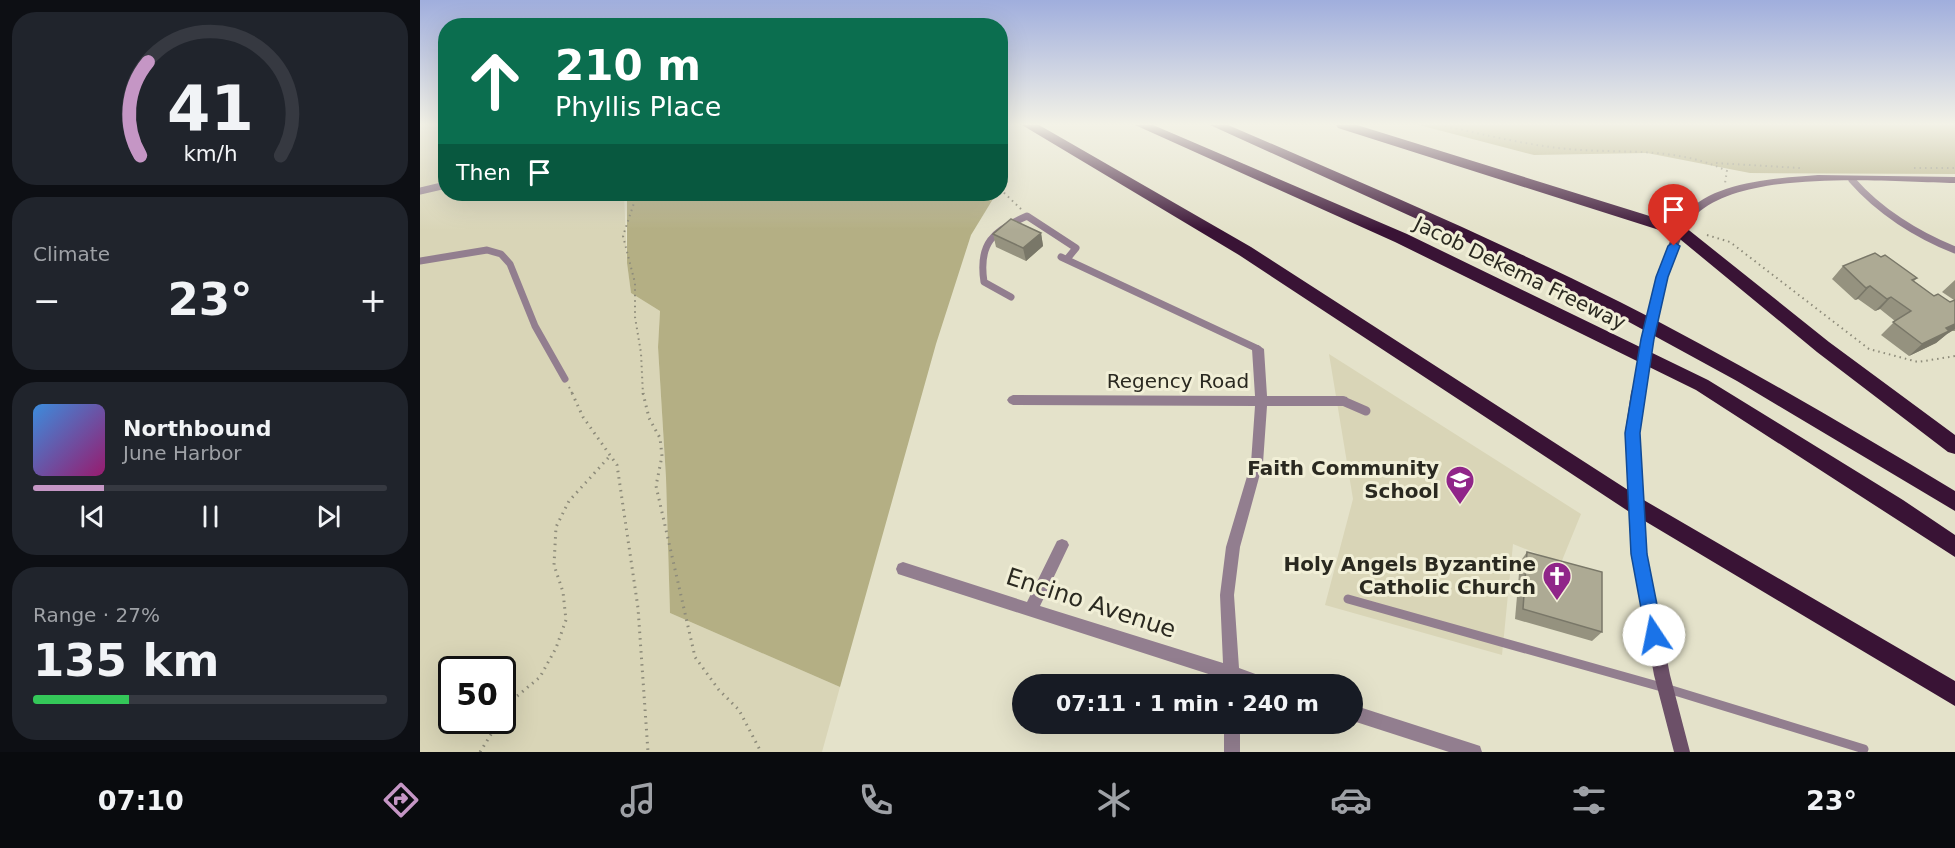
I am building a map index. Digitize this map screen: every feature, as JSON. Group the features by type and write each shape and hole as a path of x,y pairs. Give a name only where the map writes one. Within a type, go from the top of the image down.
{"highway":[{"path":"1089,160 1245,251 1635,505 1955,694"},
{"name":"Jacob Dekema Freeway","path":"1222,160 1401,238 1702,386 1896,506 1955,548"},
{"name":"Jacob Dekema Freeway","path":"1297,160 1434,220 1614,306 1844,433 1955,502"},
{"path":"1455,160 1680,231 1865,380 1955,446"}],"main road":[{"path":"1682,752 1665,688 1639,554 1632,433 1647,339 1662,277 1680,231 1694,211 1720,195 1746,185 1782,180 1955,180"}],"street":[{"path":"1232,674 1227,595 1233,548 1257,463 1261,401 1258,349"},
{"name":"Regency Road","path":"1013,400 1343,401"},
{"path":"1031,609 1062,545"},
{"name":"Encino Avenue","path":"903,570 1031,609 1218,674"},
{"path":"1363,716 1470,751"},
{"path":"1232,734 1232,752"}],"lane":[{"path":"1852,180 1862,194 1932,239 1955,250"},
{"path":"420,191 438,187"},
{"path":"1011,297 984,282 981,254 988,239 1012,222 1027,216 1038,221 1076,248 1064,258 1258,349"},
{"path":"420,261 487,250 501,254 510,264 535,326 565,379"},
{"path":"1343,401 1366,411"},
{"path":"1348,599 1665,688 1710,704 1791,725 1864,749"}],"path":[{"path":"1699,160 1713,163 1727,171 1724,185"},
{"path":"1008,197 1027,216"},
{"path":"635,201 623,236 635,283 635,317 641,353 643,396 649,418 660,438 662,456 656,486 661,512 670,538 695,657 719,690 739,710 761,752"},
{"path":"1712,236 1730,242 1869,349 1918,362 1955,356"},
{"path":"565,379 583,417 617,465 638,608 648,752"},
{"path":"516,697 540,677 556,648 566,620 563,592 554,565 556,527 568,501 609,456"},
{"path":"480,752 491,734"}],"shaded area":[{"path":"420,160 438,160 438,201 624,201 627,263 631,293 660,311 658,347 666,478 670,613 840,687 822,752 420,752"},
{"path":"1684,160 1955,160 1955,174 1750,173"},
{"path":"627,201 992,201 971,235 936,344 840,687 670,613 666,478 658,347 660,311 631,293 627,263"},
{"name":"Faith Community School","path":"1329,354 1581,514 1561,563 1513,544 1502,655 1325,605 1353,499"}],"building":[{"path":"1011,219 1041,233 1023,248 993,234"},
{"path":"1875,253 1881,257 1885,255 1917,278 1912,280 1934,296 1938,294 1950,302 1955,300 1955,324 1946,328 1949,331 1922,344 1893,322 1911,311 1891,297 1887,299 1870,286 1866,288 1843,266"},
{"path":"1527,552 1602,572 1602,632 1523,609"}],"place":[{"name":"Faith Community School","path":"1460,506"},
{"name":"Holy Angels Byzantine Catholic Church","path":"1557,602"}],"route":[{"path":"1654,635 1639,554 1632,433 1647,339 1662,277 1674,246"}]}
